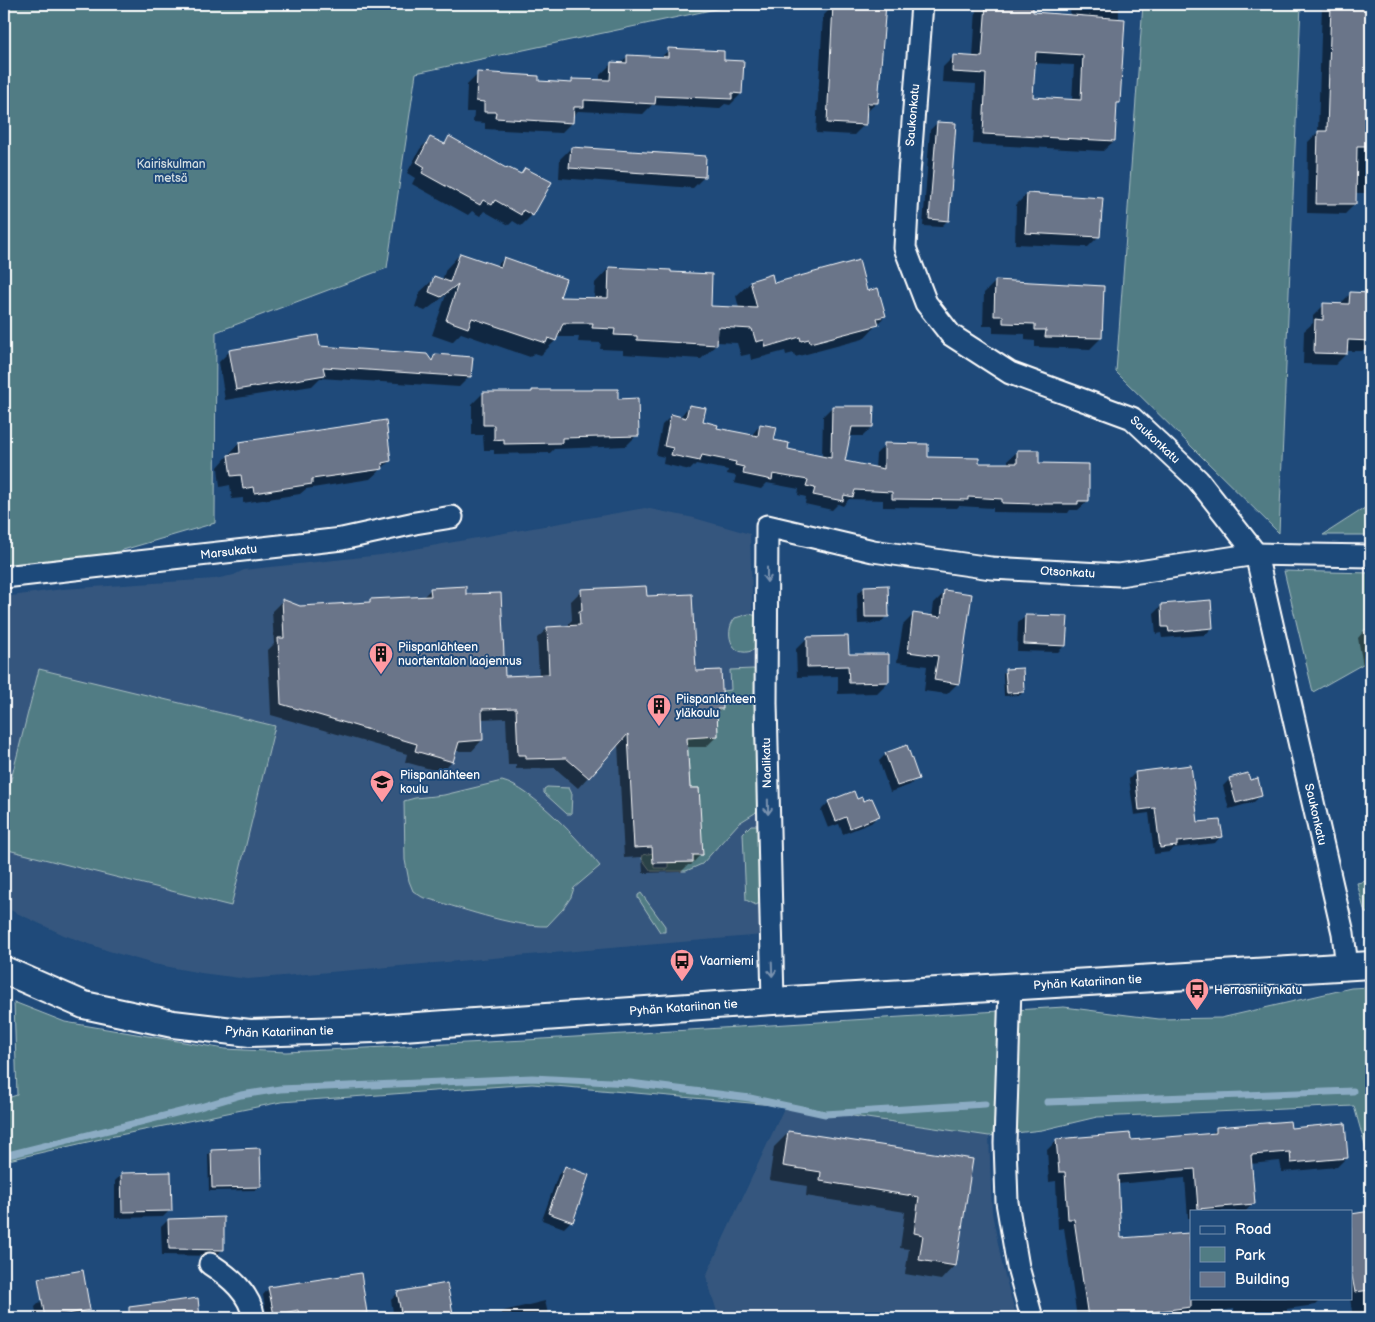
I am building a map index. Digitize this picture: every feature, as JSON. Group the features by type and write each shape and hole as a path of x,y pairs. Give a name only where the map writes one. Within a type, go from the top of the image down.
{"street":[{"name":"Saukonkatu","path":"922,4 905,248 926,303 951,336 1010,373 1132,418 1198,480 1256,554 1343,933 1359,966"},
{"name":"Marsukatu","path":"4,577 342,539 452,517"},
{"name":"Otsonkatu","path":"767,526 873,551 1000,568 1119,575 1256,554 1371,556"},
{"name":"Naalikatu","path":"767,526 766,703 773,1001"},
{"name":"Pyhän Katariinan tie","path":"4,970 84,1005 173,1024 250,1033 375,1029 773,1001 1359,966"},
{"path":"1010,988 1005,1143 1007,1202 1018,1267 1032,1318"},
{"path":"210,1264 226,1274 240,1288 252,1307 254,1318"}],"shaded area":[{"name":"Piispanlähteen koulu","path":"645,508 694,518 750,534 763,935 248,979 154,964 109,951 64,935 4,907 4,597 63,589 215,579 234,575 244,570 381,555"},
{"path":"785,1106 989,1136 992,1213 1003,1269 1017,1318 719,1318 706,1276"}],"green space":[{"name":"Kairiskulman metsä","path":"4,4 739,4 416,73 387,268 216,332 215,523 48,572 4,569"},
{"path":"1143,4 1301,4 1279,533 1116,372"},
{"path":"1371,504 1371,535 1323,535"},
{"path":"1284,571 1371,573 1371,628 1364,630 1370,660 1313,692"},
{"path":"749,614 758,616 757,648 749,652 742,652 732,645 730,638 731,624 735,618"},
{"path":"39,669 275,726 231,906 4,849 4,807"},
{"path":"730,670 756,670 757,712 755,733 758,809 739,823 702,864 686,871 651,871 642,859 643,855 653,853 654,868 668,868 668,863 693,862 693,855 703,855 691,808 700,808 699,788 690,788 687,738 718,736 717,709 722,691 731,690"},
{"path":"502,781 527,794 555,817 569,830 600,866 574,888 571,897 563,909 547,926 501,920 422,897 413,891 409,881 405,860 404,801 444,795"},
{"path":"547,787 569,788 572,794 571,814 567,814 544,793 544,789"},
{"path":"751,825 759,827 761,902 756,905 746,900 743,833"},
{"path":"1371,880 1371,913 1365,913 1357,883"},
{"path":"641,893 665,926 665,932 660,932 638,898 638,895"},
{"path":"1371,987 1371,1167 1354,1106 1097,1117 1042,1130 989,1136 785,1106 532,1084 281,1102 4,1161 4,1099 17,1095 14,1002 65,1022 225,1049 286,1052 526,1040 1064,1007 1159,1019 1221,1018 1351,988"}],"building":[{"path":"833,4 886,4 878,103 867,103 866,125 827,123"},
{"path":"986,4 1033,4 1033,12 1125,19 1120,103 1117,103 1115,141 983,134 986,74 952,72 953,55 982,57","holes":["1036,52 1083,55 1081,100 1033,97"]},
{"path":"1331,4 1371,4 1367,146 1357,146 1356,204 1316,204 1318,131 1327,131"},
{"path":"668,48 724,51 724,60 744,61 742,94 732,93 732,99 656,96 655,104 584,100 584,107 574,107 573,123 495,118 496,112 484,112 484,102 476,101 477,72 539,76 539,81 572,83 572,79 610,80 611,62 627,63 627,55 668,57"},
{"path":"937,122 956,123 949,221 929,219"},
{"path":"449,136 506,168 521,174 525,168 552,182 533,216 523,210 521,215 495,200 492,205 483,200 480,205 422,173 425,167 417,162 430,137 445,144"},
{"path":"571,147 706,156 705,177 569,168"},
{"path":"1027,193 1103,198 1100,237 1025,233"},
{"path":"460,253 501,267 504,257 566,279 560,297 608,298 609,267 712,274 711,306 757,308 750,281 772,274 774,283 859,260 867,291 878,288 886,316 877,318 879,325 810,343 809,339 801,341 800,337 766,347 764,340 756,342 752,329 718,327 717,345 637,340 637,336 614,335 615,329 592,328 593,323 563,323 556,341 548,338 546,343 472,318 468,328 446,320 458,284 441,297 429,292 434,276 450,282"},
{"path":"995,280 1104,286 1102,338 1045,337 1046,330 1035,330 1035,324 1003,323 1003,316 994,316"},
{"path":"1350,292 1371,293 1371,341 1348,340 1347,354 1314,353 1315,319 1323,320 1323,303 1349,304"},
{"path":"318,335 320,346 427,354 432,361 435,354 473,357 471,377 323,367 325,375 236,390 229,350"},
{"path":"618,389 618,399 638,398 639,436 562,438 562,443 504,444 504,439 494,440 494,425 483,425 483,392"},
{"path":"689,405 706,408 703,421 718,425 717,428 758,436 760,424 777,427 774,440 789,443 788,449 831,458 832,406 874,406 873,427 852,427 845,461 884,469 884,443 928,444 928,457 979,458 979,463 1017,463 1017,450 1039,450 1039,463 1089,464 1089,501 1078,501 1078,504 1036,504 1002,503 1002,499 968,497 968,500 892,499 892,492 855,490 853,497 844,495 843,501 813,495 815,488 806,486 808,480 773,474 772,480 743,474 744,467 735,465 736,462 702,455 700,461 671,455 673,448 664,446 671,414 686,418"},
{"path":"386,420 391,461 382,463 383,469 312,479 312,484 254,493 253,487 243,489 241,475 231,476 228,455 240,453 239,442"},
{"path":"888,585 889,617 865,617 864,586"},
{"path":"466,586 466,594 501,593 505,676 549,674 547,627 580,625 579,611 582,611 581,589 646,586 647,596 692,594 696,671 721,670 723,709 717,709 718,736 687,738 690,788 699,788 703,855 693,855 693,862 653,863 652,847 634,848 628,734 589,778 566,758 526,759 526,755 518,755 516,708 482,709 483,740 459,742 453,762 415,751 417,744 281,704 278,638 284,638 282,599 300,606 370,602 370,599 431,596 430,588"},
{"path":"944,590 972,594 959,684 934,680 938,656 908,652 913,613 941,617"},
{"path":"1211,600 1213,628 1169,632 1168,627 1162,627 1161,604"},
{"path":"1025,615 1068,616 1066,646 1024,644"},
{"path":"848,636 849,654 889,654 889,682 849,683 848,666 807,667 807,637"},
{"path":"1023,668 1024,692 1007,693 1005,669"},
{"path":"907,745 919,779 897,786 885,753"},
{"path":"1191,765 1198,822 1220,820 1223,837 1177,842 1177,846 1160,848 1155,808 1139,810 1135,772"},
{"path":"1248,773 1250,780 1258,778 1262,796 1236,803 1229,778"},
{"path":"854,791 857,799 862,797 863,801 872,798 880,816 850,828 846,817 836,821 828,801"},
{"path":"1290,1121 1291,1128 1345,1123 1348,1158 1291,1163 1290,1152 1251,1155 1255,1204 1198,1209 1195,1169 1118,1175 1121,1238 1189,1233 1191,1307 1122,1316 1122,1318 1088,1318 1074,1219 1068,1219 1065,1172 1059,1172 1056,1139 1130,1133 1131,1140 1216,1133 1216,1127"},
{"path":"788,1131 973,1159 956,1266 919,1260 923,1235 914,1233 919,1197 820,1181 821,1172 783,1166"},
{"path":"260,1148 261,1187 212,1188 211,1150"},
{"path":"565,1166 589,1175 573,1222 548,1213"},
{"path":"171,1172 172,1211 122,1212 121,1173"},
{"path":"1371,1211 1371,1290 1355,1292 1352,1276 1352,1214"},
{"path":"224,1217 224,1250 169,1249 168,1219"},
{"path":"83,1270 90,1310 45,1318 38,1278"},
{"path":"361,1273 367,1313 335,1318 299,1318 298,1310 274,1315 268,1287"},
{"path":"447,1283 453,1313 444,1314 445,1318 402,1318 397,1292"},
{"path":"198,1298 200,1318 129,1318 129,1307"}],"waterway":[{"path":"4,1156 241,1095 280,1089 532,1078 630,1083 750,1098 825,1114 985,1104"},
{"path":"1047,1102 1353,1091"}],"place":[{"name":"Piispanlähteen nuortentalon laajennus","path":"381,675"},
{"name":"Piispanlähteen yläkoulu","path":"659,727"},
{"name":"Piispanlähteen koulu","path":"382,803"},
{"name":"Vaarniemi","path":"682,982"},
{"name":"Herrasniitynkatu","path":"1197,1011"}]}
